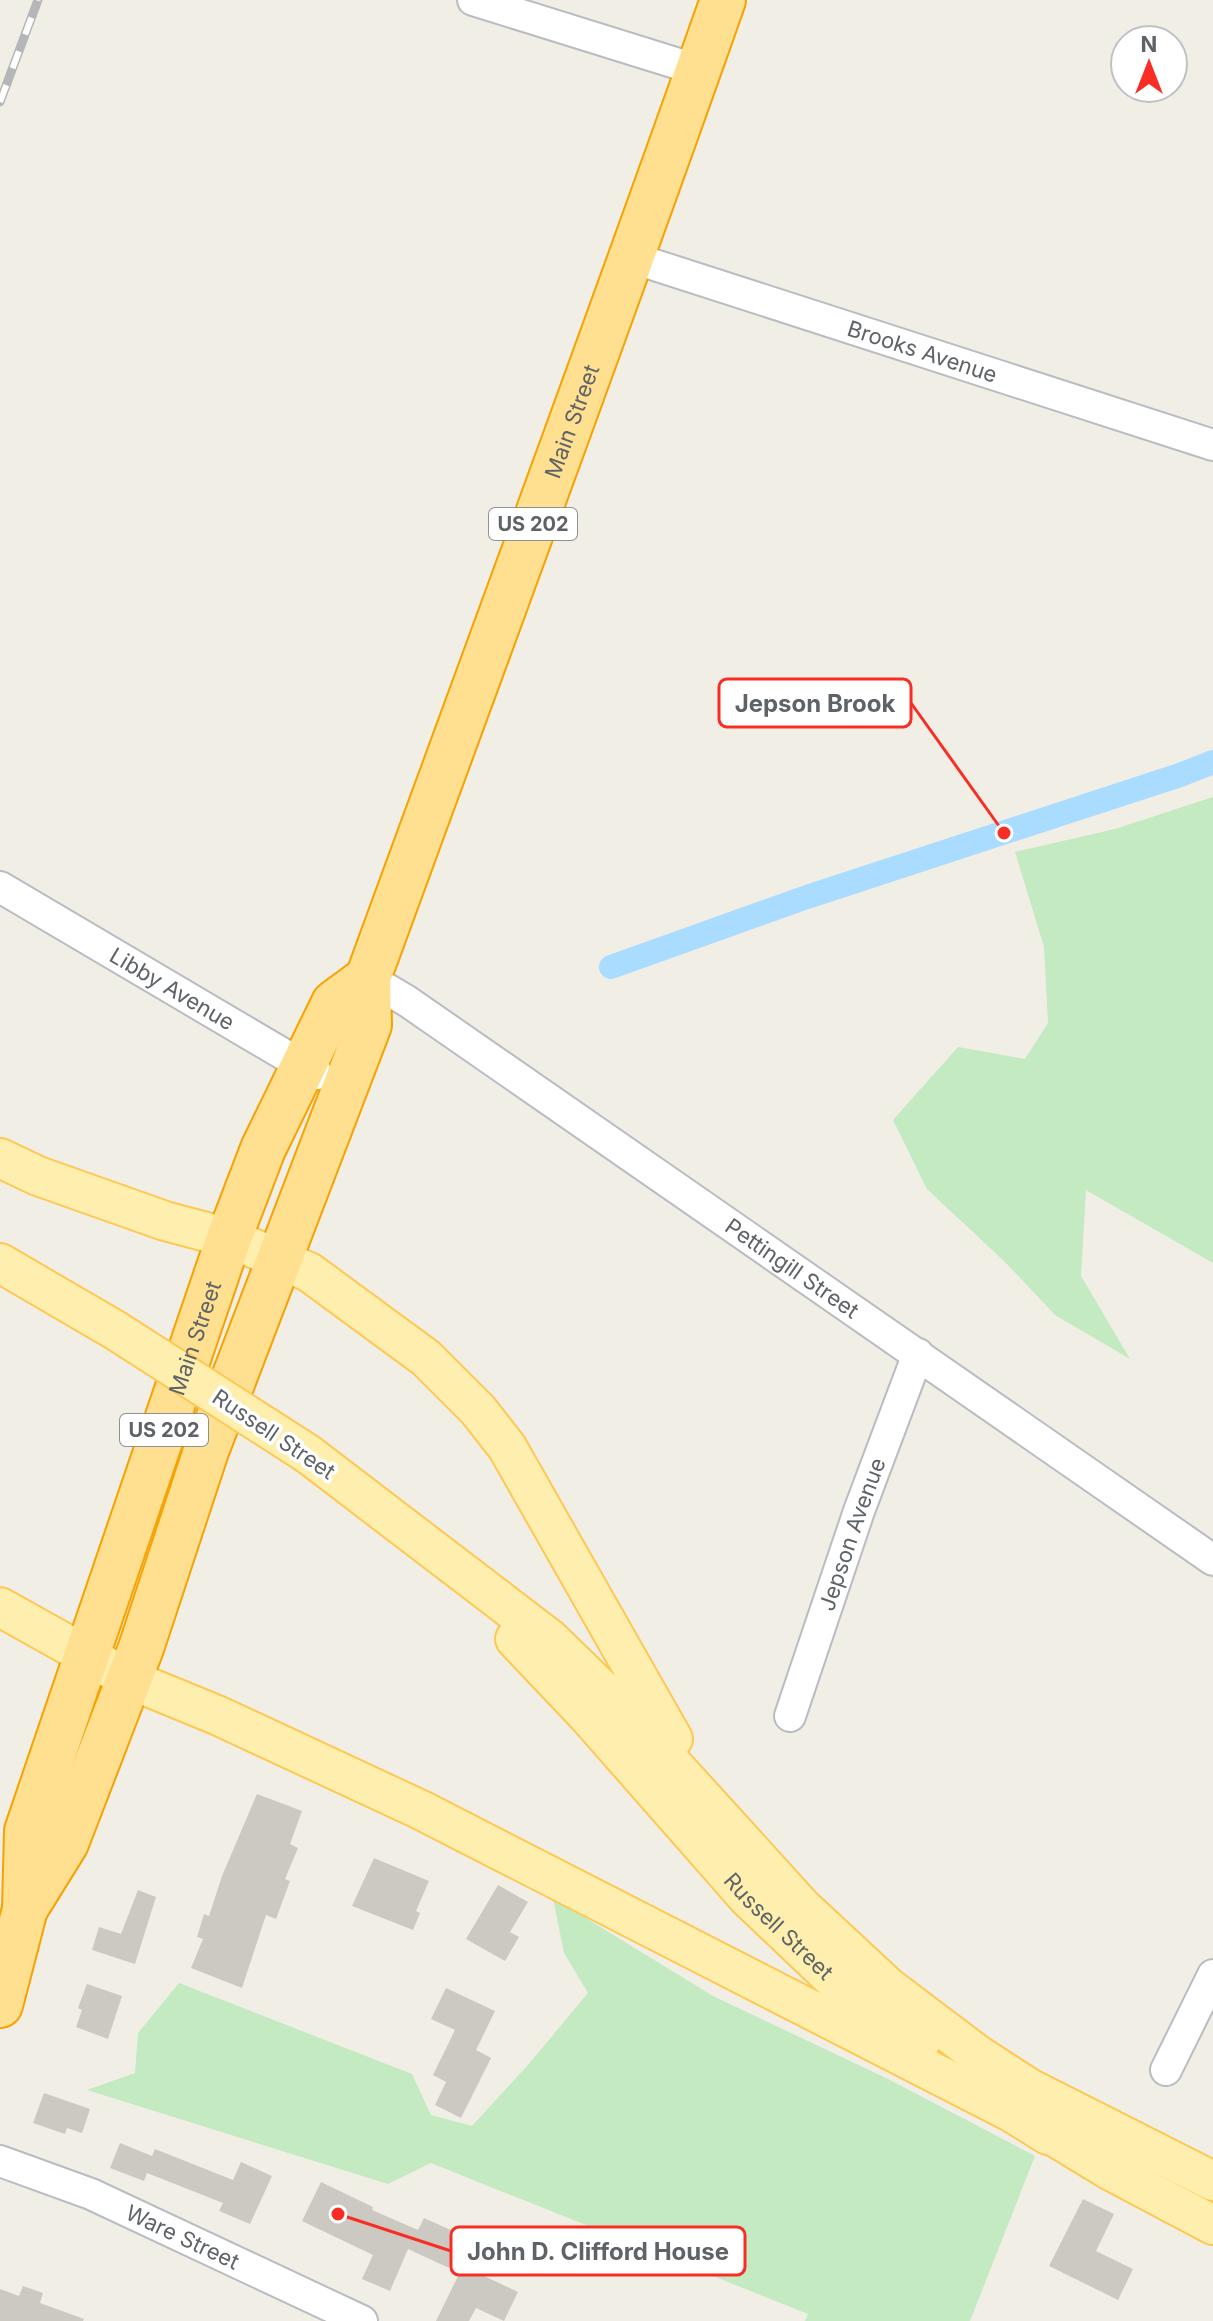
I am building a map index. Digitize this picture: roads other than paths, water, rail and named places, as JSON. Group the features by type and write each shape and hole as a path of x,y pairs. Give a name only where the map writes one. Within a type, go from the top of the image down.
{"highway":[{"name":"Main Street","path":"25,1909 66,1843 129,1679 206,1451 369,1025 368,978 571,419 633,258 723,0"},
{"name":"Main Street","path":"0,2005 25,1909 27,1831 229,1238 263,1149 334,1003 368,978"}],"main road":[{"path":"0,1158 38,1176 165,1221 229,1238 309,1272 426,1358 478,1410 507,1447 660,1720 750,1848"},
{"name":"Russell Street","path":"0,1263 115,1330 308,1454 550,1639 624,1711 814,1918 888,1987 940,2028 1029,2088 1213,2181"},
{"name":"Russell Street","path":"419,1538 588,1716 747,1897 850,1995 1048,2135 1173,2206 1213,2225"},
{"path":"0,1607 129,1679 234,1723 421,1810 1011,2112 1048,2135"}],"street":[{"path":"473,0 698,70"},
{"name":"Brooks Avenue","path":"633,258 1213,445"},
{"name":"Libby Avenue","path":"0,887 303,1064 342,1090"},
{"name":"Pettingill Street","path":"368,978 407,1001 1213,1560"},
{"name":"Jepson Avenue","path":"790,1716 859,1511 918,1354"},
{"path":"1166,2070 1213,1975"},
{"name":"Ware Street","path":"0,2161 91,2194 362,2321"}],"waterway":[{"path":"611,967 807,897 1213,762"}],"railway":[{"path":"0,102 38,0"}],"place":[{"name":"Jepson Brook","path":"1004,833"},
{"name":"John D. Clifford House","path":"338,2214"}]}
